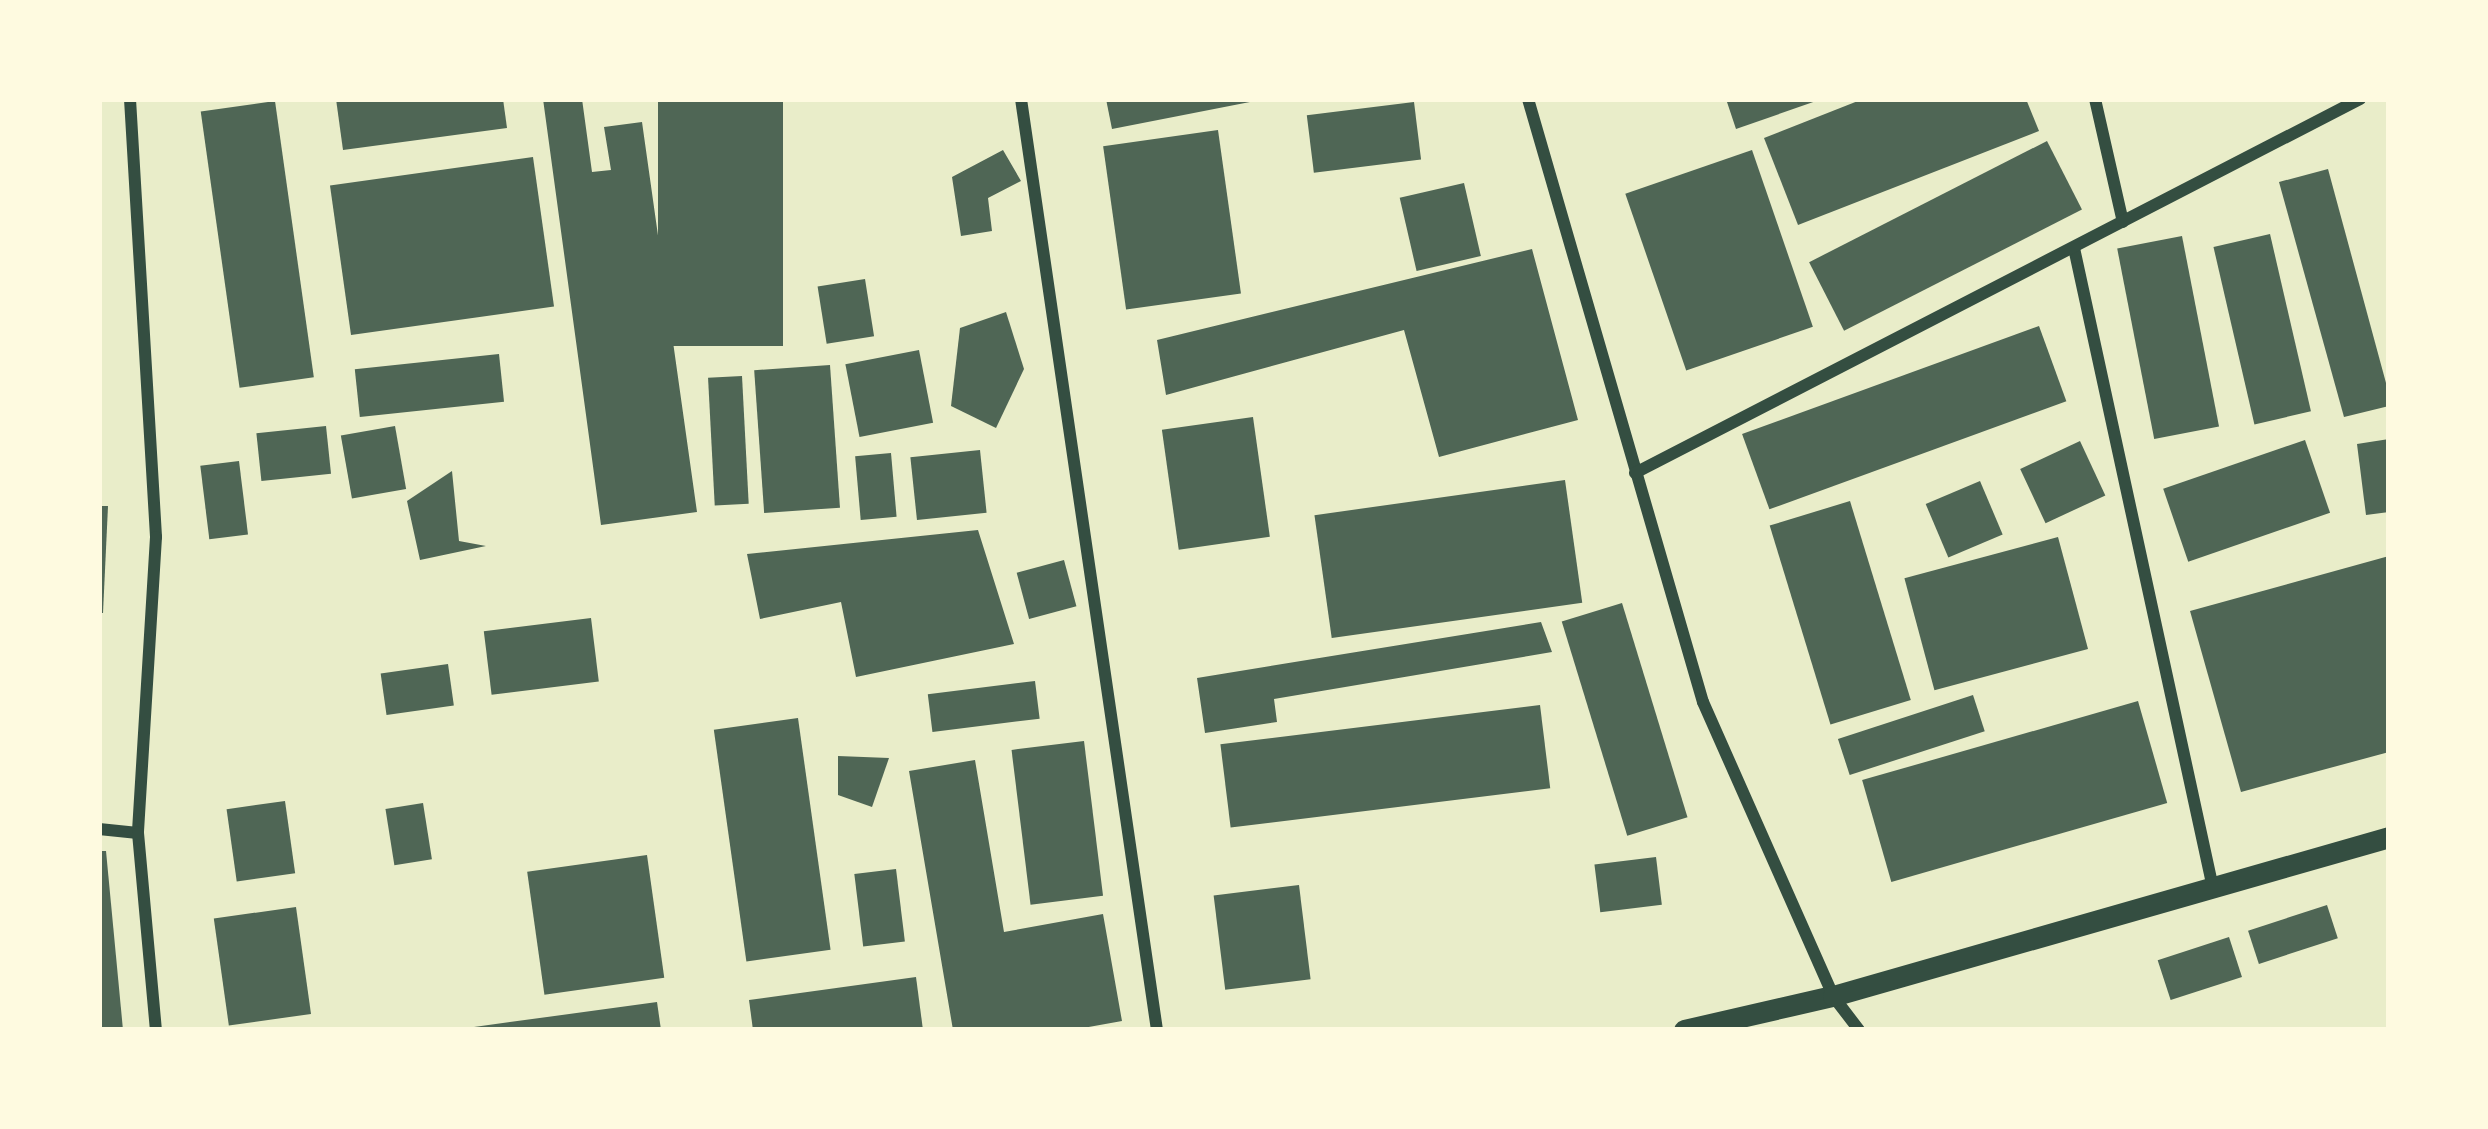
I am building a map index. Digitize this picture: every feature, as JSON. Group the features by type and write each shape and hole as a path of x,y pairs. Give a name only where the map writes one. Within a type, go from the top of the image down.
{"street":[{"path":"130,99 156,537 138,833 156,1030"},
{"path":"1021,99 1157,1030"},
{"path":"1528,99 1703,702 1833,996 1859,1030"},
{"path":"2095,99 2123,222"},
{"path":"1635,473 2360,99"},
{"path":"2074,248 2212,888"},
{"path":"99,830 138,833"},
{"path":"1684,1030 1833,996 2389,838"}],"building":[{"path":"336,99 503,99 507,128 343,150"},
{"path":"543,99 582,99 592,172 611,170 604,127 642,122 697,512 601,525"},
{"path":"658,99 783,99 783,346 658,346"},
{"path":"1106,99 1254,99 1255,101 1112,129"},
{"path":"1726,99 1819,99 1819,100 1736,129"},
{"path":"1863,99 2026,99 2039,131 1798,225 1764,138"},
{"path":"275,101 314,377 240,388 201,111"},
{"path":"1414,102 1421,160 1314,173 1307,115"},
{"path":"1218,130 1241,293 1126,310 1103,146"},
{"path":"2047,141 2082,210 1844,331 1809,262"},
{"path":"1003,150 1021,181 988,198 992,231 961,236 952,177"},
{"path":"1752,150 1813,327 1686,370 1625,194"},
{"path":"533,157 554,307 351,335 330,186"},
{"path":"2328,169 2389,394 2389,406 2344,417 2279,182"},
{"path":"1464,183 1481,256 1417,271 1400,198"},
{"path":"2270,234 2311,411 2254,424 2213,247"},
{"path":"2182,236 2219,426 2154,439 2117,249"},
{"path":"1532,249 1578,420 1439,457 1404,330 1166,395 1157,340"},
{"path":"865,279 874,336 827,344 818,287"},
{"path":"1006,312 1024,369 996,428 951,406 960,328"},
{"path":"2039,326 2066,401 1769,509 1742,434"},
{"path":"919,350 933,423 859,437 845,364"},
{"path":"499,354 504,402 360,417 355,369"},
{"path":"830,365 840,508 764,513 754,370"},
{"path":"742,376 749,504 715,506 708,378"},
{"path":"1253,417 1270,537 1179,550 1162,430"},
{"path":"326,426 331,474 261,481 256,433"},
{"path":"395,426 406,489 352,499 341,436"},
{"path":"2389,439 2389,512 2366,515 2357,444"},
{"path":"2305,440 2330,513 2188,562 2163,489"},
{"path":"2080,441 2105,495 2046,523 2020,469"},
{"path":"980,450 987,513 917,520 910,457"},
{"path":"891,453 897,517 861,520 855,456"},
{"path":"239,461 248,534 209,539 200,466"},
{"path":"452,471 459,541 486,546 420,560 407,501"},
{"path":"1565,480 1582,603 1332,638 1314,515"},
{"path":"1980,481 2003,534 1948,557 1926,504"},
{"path":"1850,501 1911,700 1830,724 1770,526"},
{"path":"99,506 108,506 103,613 99,613"},
{"path":"978,530 1014,644 856,677 841,602 760,619 747,554"},
{"path":"2058,537 2088,649 1934,690 1904,578"},
{"path":"2389,556 2389,752 2241,792 2190,611"},
{"path":"1064,560 1076,606 1029,619 1017,573"},
{"path":"1622,603 1687,817 1627,836 1562,621"},
{"path":"591,618 599,682 492,695 484,631"},
{"path":"1541,622 1552,652 1274,699 1277,722 1205,733 1197,678"},
{"path":"448,664 454,706 387,715 381,673"},
{"path":"1035,681 1040,719 932,732 928,694"},
{"path":"1973,695 1985,731 1850,775 1838,739"},
{"path":"2138,701 2167,803 1891,882 1862,780"},
{"path":"1540,705 1550,788 1231,828 1220,744"},
{"path":"798,718 831,950 746,962 714,730"},
{"path":"1084,741 1103,896 1031,905 1012,750"},
{"path":"838,756 889,758 872,807 838,795"},
{"path":"975,760 1004,932 1103,914 1122,1021 1072,1030 953,1030 909,771"},
{"path":"285,801 295,873 237,882 227,809"},
{"path":"423,803 432,859 394,865 385,809"},
{"path":"99,851 106,851 123,1030 99,1030"},
{"path":"647,855 664,978 544,995 527,872"},
{"path":"1656,857 1662,905 1600,912 1594,865"},
{"path":"896,869 905,941 863,947 854,874"},
{"path":"1299,885 1311,979 1225,990 1214,895"},
{"path":"2327,905 2338,938 2259,964 2248,931"},
{"path":"296,907 311,1014 229,1026 214,919"},
{"path":"2229,937 2242,977 2171,1000 2158,960"},
{"path":"916,977 923,1030 753,1030 749,1000"},
{"path":"657,1002 661,1030 474,1030 474,1027"}]}
